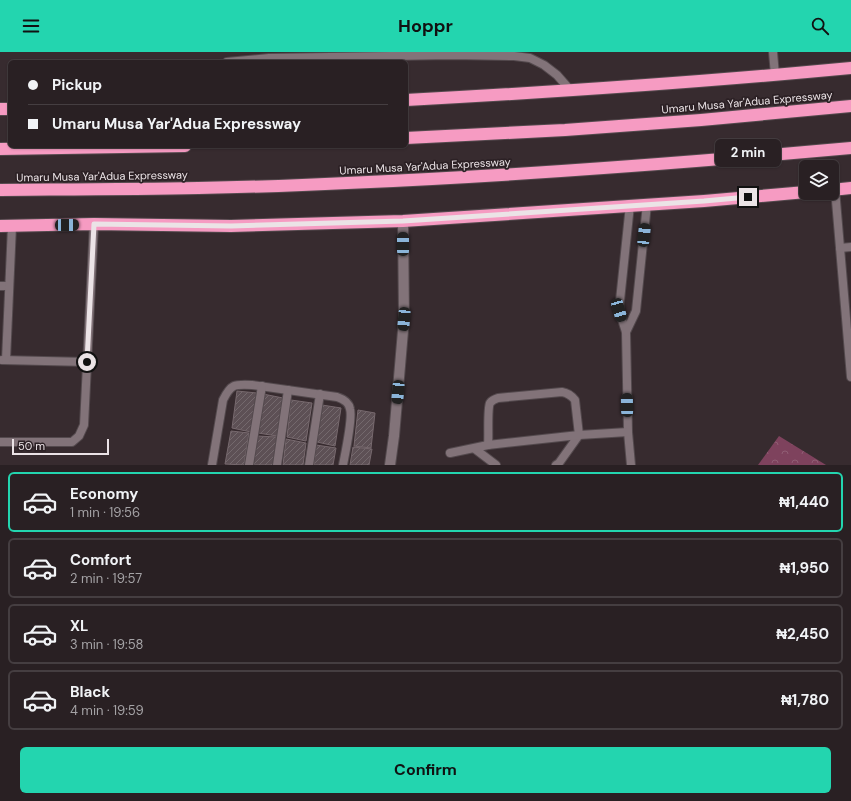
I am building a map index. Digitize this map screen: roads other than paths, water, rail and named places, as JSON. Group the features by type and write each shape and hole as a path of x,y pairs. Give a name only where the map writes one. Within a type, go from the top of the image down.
{"highway":[{"path":"408,100 570,91 851,68"},
{"name":"Umaru Musa Yar'Adua Expressway","path":"408,138 565,130 701,120 851,106"},
{"path":"0,149 62,148"},
{"name":"Umaru Musa Yar'Adua Expressway","path":"0,190 222,188 346,183 612,168 851,148"},
{"path":"839,189 851,188"},
{"path":"6,226 94,224 231,226 403,221 704,201 799,193"}],"street":[{"path":"390,465 394,436 404,319 403,221"}],"lane":[{"path":"773,52 774,75"},
{"path":"248,60 269,58 451,55 514,56 530,58 544,65 557,75 570,91"},
{"path":"834,200 840,248 851,377"},
{"path":"626,332 636,311 648,204"},
{"path":"630,206 619,310 626,332 628,432 631,465"},
{"path":"0,442 72,442 79,436 84,425 94,224"},
{"path":"6,226 9,286 3,360 87,362"},
{"path":"840,248 851,247"},
{"path":"0,286 9,286"},
{"path":"212,465 223,400 231,387 239,385 262,386 320,394 345,400 350,409 350,418 343,465"},
{"path":"248,465 262,386"},
{"path":"277,465 288,390"},
{"path":"488,445 489,410 490,404 494,400 498,398 562,392 568,393 575,400 579,434 559,463 556,465"},
{"path":"309,465 320,394"},
{"path":"450,453 475,449 488,445 579,434 628,432"},
{"path":"475,449 496,465"}]}
